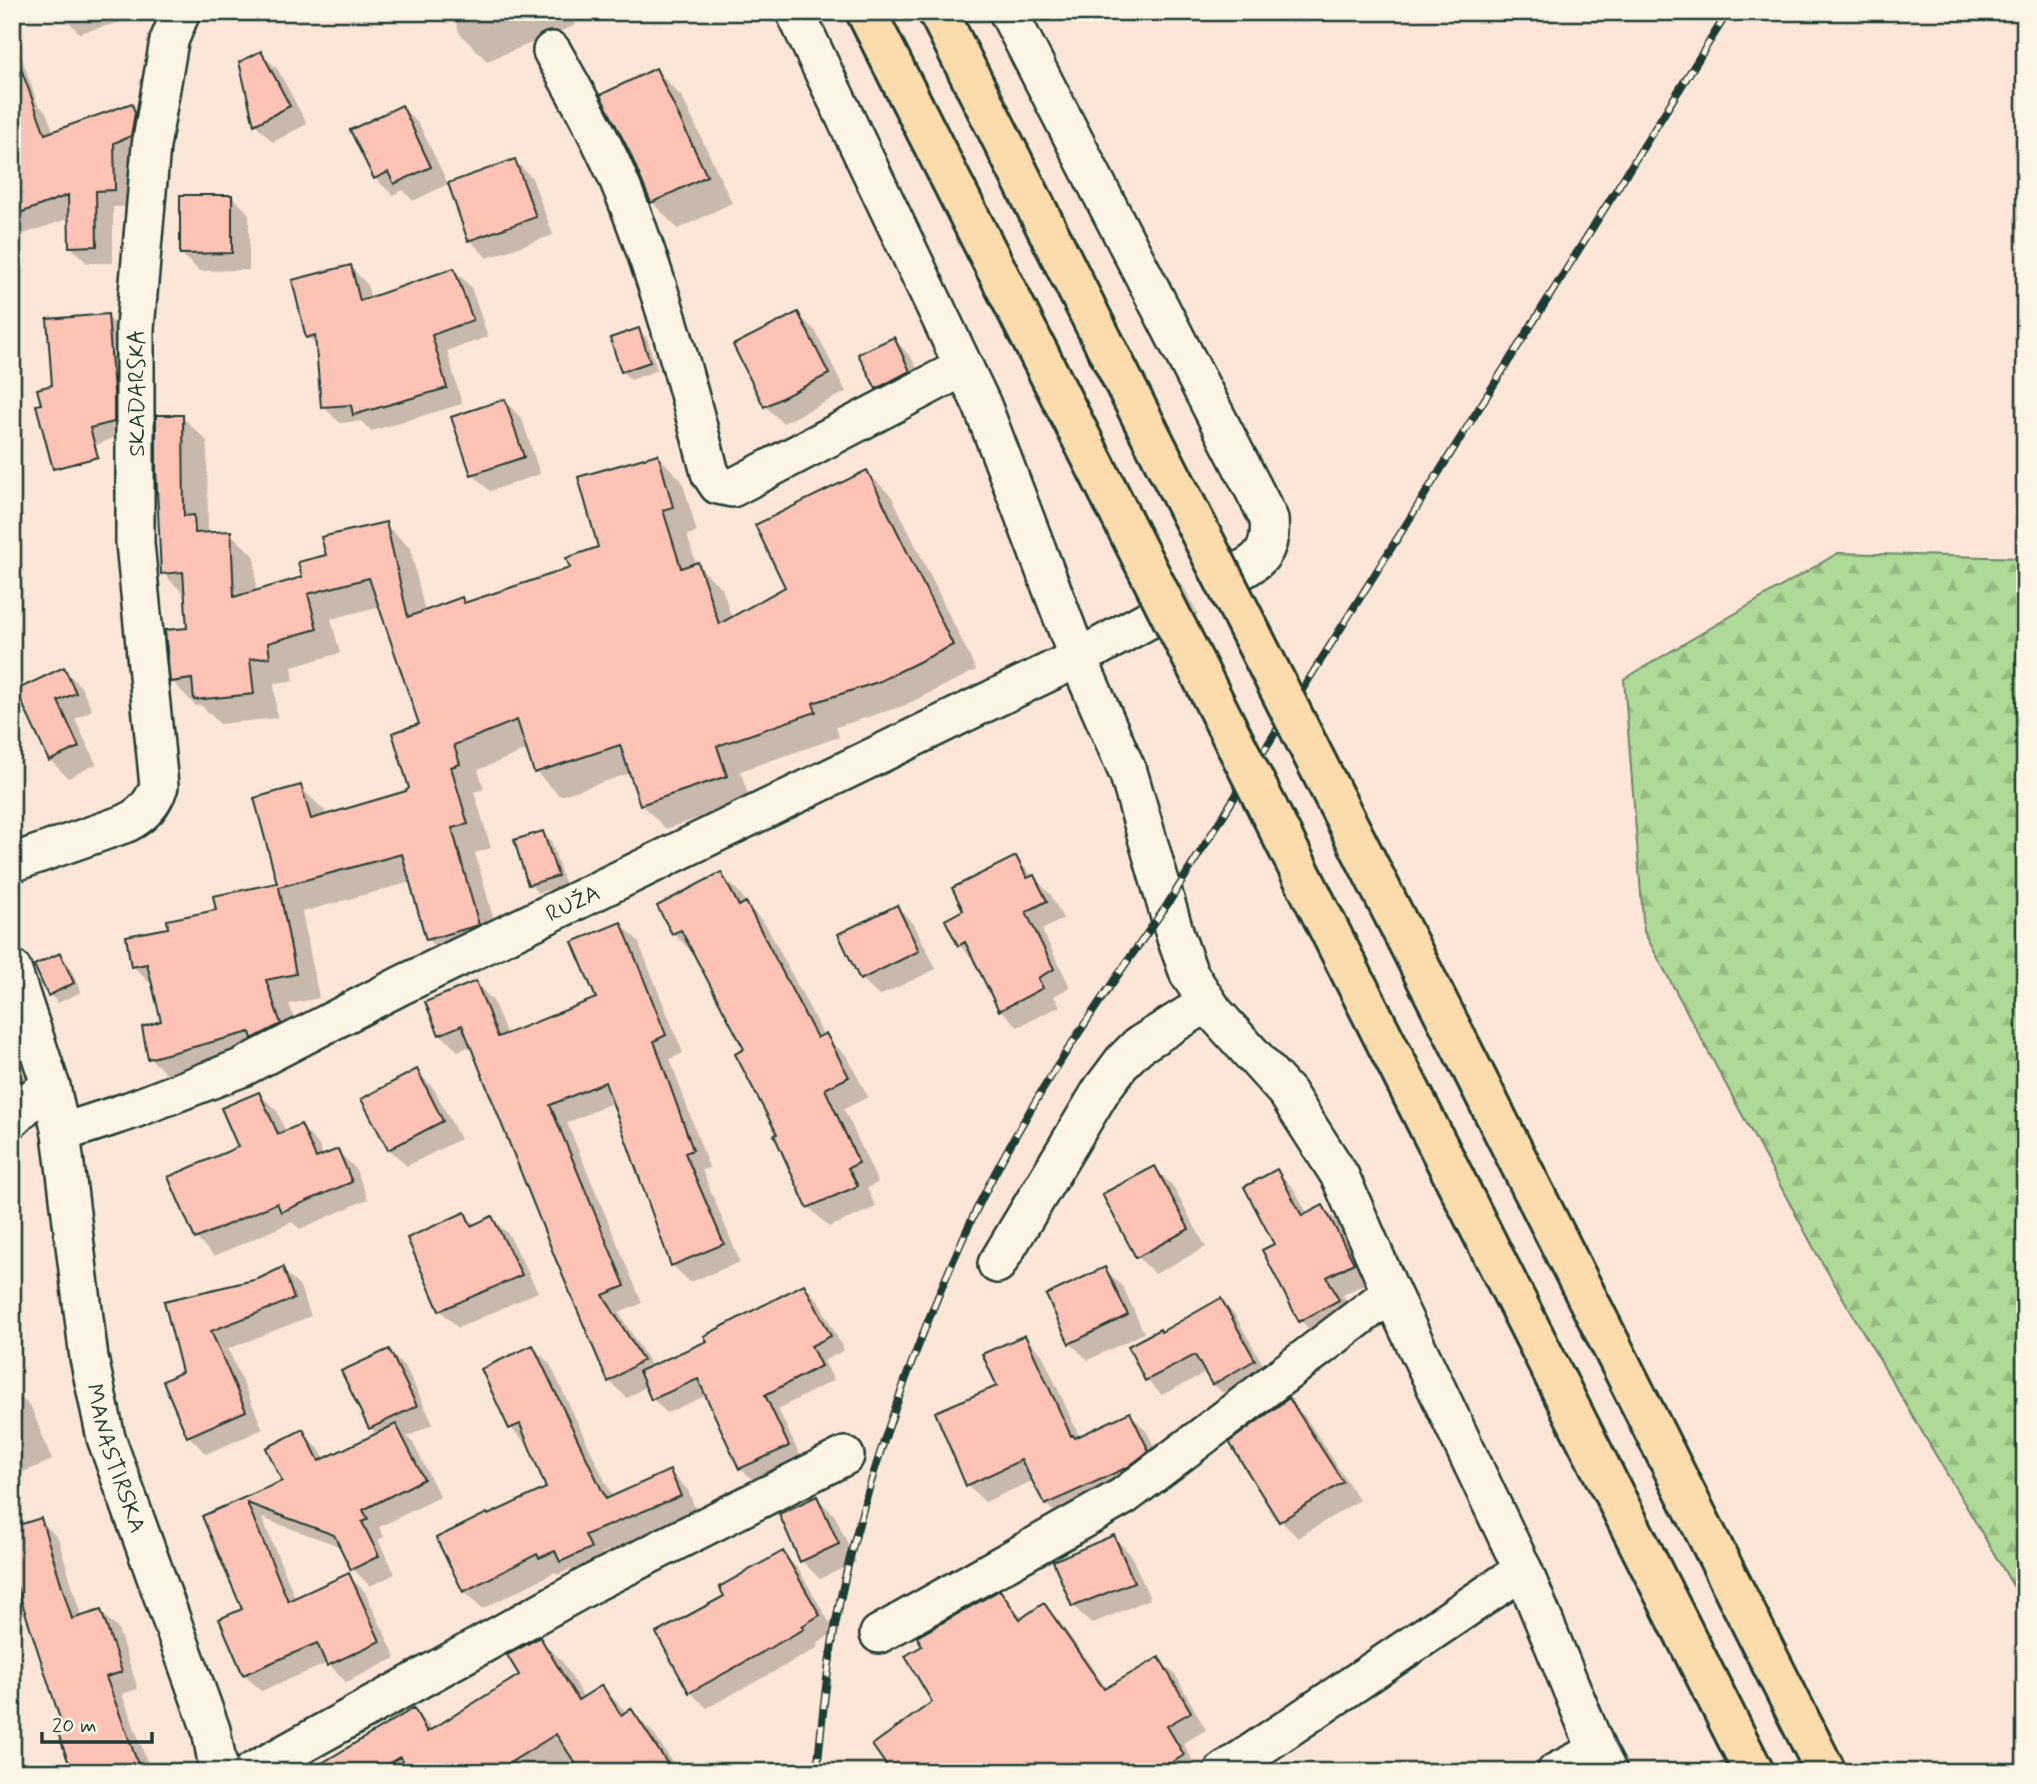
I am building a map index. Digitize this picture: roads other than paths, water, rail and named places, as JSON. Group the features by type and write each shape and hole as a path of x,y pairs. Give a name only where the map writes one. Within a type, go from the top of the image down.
{"main road":[{"path":"866,12 1754,1772"},
{"path":"938,12 1826,1772"}],"street":[{"name":"SKADARSKA","path":"12,863 128,823 140,816 155,796 160,778 135,543 135,328 151,146 169,41 181,12"},
{"path":"795,12 982,405 1079,658 1129,775 1182,956 1207,1003 1287,1093 1334,1166 1391,1293 1523,1570 1602,1761 1556,1772"},
{"path":"1008,12 1269,519 1271,539 1263,553 1253,563 1232,575"},
{"path":"552,51 591,121 626,198 684,369 710,472 718,485 732,488 964,367"},
{"name":"RUŽA","path":"61,1133 129,1111 241,1068 439,967 1079,658 1157,615"},
{"name":"MANASTIRSKA","path":"12,969 51,1087 61,1133 89,1358 106,1438 211,1730 219,1772"},
{"path":"997,1264 1102,1089 1123,1061 1138,1046 1207,1003"},
{"path":"12,1119 33,1098 51,1087"},
{"path":"879,1634 1124,1496 1391,1293"},
{"path":"252,1772 595,1582 845,1456"},
{"path":"1223,1772 1523,1570"}],"tunnel":[{"path":"1157,615 1232,575"}],"railway":[{"path":"817,1772 835,1626 868,1493 895,1408 926,1325 982,1198 1055,1069 1167,905 1728,12"}]}
